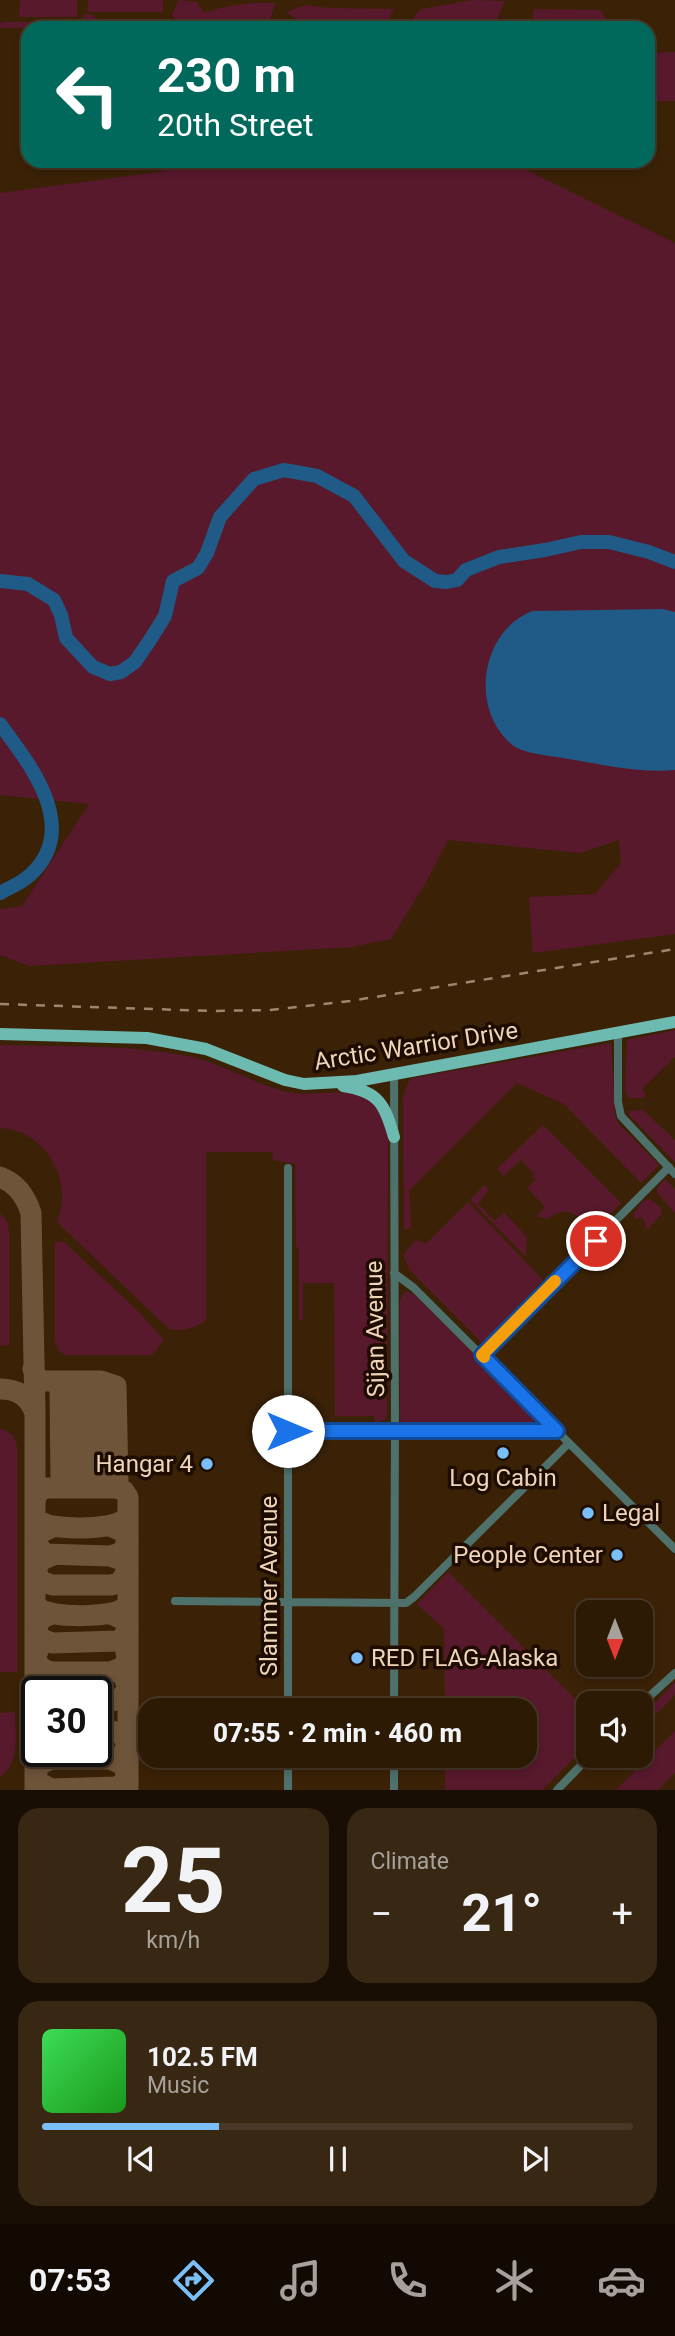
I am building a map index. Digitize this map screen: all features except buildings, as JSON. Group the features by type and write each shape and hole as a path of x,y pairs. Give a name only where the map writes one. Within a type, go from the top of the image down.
{"main road":[{"name":"Arctic Warrior Drive","path":"0,1034 170,1041 227,1056 285,1080 304,1084 329,1084 675,1022"},
{"path":"329,1084 368,1092 380,1101 387,1111 394,1137"}],"street":[{"path":"482,1355 672,1171 621,1116 618,1102 618,1032"},
{"name":"Sijan Avenue","path":"394,1074 394,1698"},
{"name":"Slammer Avenue","path":"288,1168 288,1698"},
{"path":"394,1273 414,1288 675,1549"},
{"path":"288,1431 557,1431"},
{"path":"175,1601 406,1603 569,1443"},
{"path":"653,1693 675,1673"},
{"path":"288,1768 288,1790"},
{"path":"394,1768 394,1790"},
{"path":"556,1790 578,1768"}],"shaded area":[{"path":"20,0 77,0 77,17 19,17"},
{"path":"88,0 163,0 163,12 88,12"},
{"path":"179,0 197,2 204,13 239,5 275,3 270,20 262,21 176,21 172,14"},
{"path":"472,0 505,1 496,21 412,19 421,9"},
{"path":"306,5 394,9 388,21 298,21 286,12"},
{"path":"533,9 600,10 607,21 533,21"},
{"path":"86,13 104,21 80,21"},
{"path":"3,22 21,22 21,28 0,28"},
{"path":"675,52 675,101 655,101 655,53"},
{"path":"173,168 522,168 675,243 675,934 533,953 529,897 595,894 621,863 619,840 580,853 448,840 391,939 352,947 29,966 0,955 0,909 22,906 89,804 0,795 0,193"},
{"path":"675,1030 675,1057 642,1089 646,1095 642,1098 629,1098 625,1091 627,1040"},
{"path":"611,1043 615,1115 618,1123 659,1165 641,1183 564,1104 517,1083 409,1191 411,1225 410,1229 404,1229 403,1098 412,1078"},
{"path":"0,1045 96,1047 168,1053 204,1060 287,1092 349,1093 371,1099 379,1106 388,1126 385,1419 375,1425 374,1416 335,1416 334,1283 303,1283 303,1320 299,1320 295,1164 273,1160 272,1152 206,1152 206,1320 188,1329 169,1329 57,1222 62,1190 59,1175 43,1148 16,1131 0,1128"},
{"path":"643,1110 675,1140 675,1162 628,1111"},
{"path":"543,1125 621,1203 593,1231 572,1213 562,1212 547,1219 537,1216 545,1207 527,1188 536,1179 521,1160 504,1176 497,1169"},
{"path":"665,1179 675,1189 675,1213 657,1193 658,1186"},
{"path":"484,1185 489,1190 478,1204 495,1221 504,1212 527,1237 526,1257 470,1200"},
{"path":"650,1199 661,1208 662,1213 647,1230 643,1217 635,1219 634,1213 643,1201"},
{"path":"468,1202 543,1280 481,1342 409,1269 403,1255 415,1241 426,1244"},
{"path":"0,1213 8,1223 9,1232 9,1346 0,1345"},
{"path":"55,1242 64,1242 138,1311 164,1340 152,1355 65,1355 59,1351 55,1342"},
{"path":"405,1291 415,1295 532,1412 534,1421 528,1426 405,1424 400,1420 400,1300"},
{"path":"0,1428 13,1435 17,1446 17,1672 0,1672"},
{"path":"448,1572 576,1700 576,1756 542,1790 445,1790 445,1768 537,1768 537,1698 445,1698 444,1629 417,1604"},
{"path":"675,1682 675,1695 653,1717 653,1705"},
{"path":"15,1712 14,1756 7,1771 0,1777 0,1713"},
{"path":"675,1731 675,1773 658,1790 616,1790 638,1768 653,1768 653,1753"}],"water":[{"path":"663,609 675,612 675,770 608,766 536,754 515,747 501,733 492,718 487,701 488,665 503,633 516,620 532,611"}],"waterway":[{"path":"0,581 28,584 54,600 61,615 66,638 93,667 110,674 121,672 135,662 165,616 173,581 198,568 207,553 220,517 254,479 284,470 317,476 354,496 404,561 435,581 457,580 466,570 499,557 581,542 609,542 675,562"},
{"path":"0,724 35,775 50,813 52,832 47,851 36,869 24,880 0,893"}],"taxiway":[{"path":"0,1177 20,1191 31,1213 35,1411"},
{"path":"33,1369 37,1378 44,1381 101,1381 116,1386 118,1482 113,1488"},
{"path":"56,1381 60,1390 61,1483 57,1488"},
{"path":"65,1381 75,1386 79,1393 80,1483 75,1488"},
{"path":"84,1381 95,1386 98,1392 99,1481 96,1488"},
{"path":"0,1389 12,1390 22,1395 30,1402 35,1413 35,1790"},
{"path":"35,1501 39,1490 48,1488 116,1488 124,1491 128,1497 128,1790"},
{"path":"40,1521 56,1526 82,1528 107,1526 123,1520"},
{"path":"52,1527 40,1533 35,1542 45,1554 110,1556 121,1553 128,1542 122,1531 112,1527"},
{"path":"51,1556 42,1560 35,1570 41,1581 52,1585 111,1585 120,1582 128,1570 122,1560 110,1556"},
{"path":"40,1609 57,1614 82,1616 108,1614 124,1608"},
{"path":"52,1614 42,1618 35,1629 42,1639 52,1643 118,1641 128,1628 122,1619 111,1614"},
{"path":"38,1651 35,1657 38,1663 43,1669 52,1672 111,1672 123,1667 128,1657 126,1653"},
{"path":"112,1701 126,1692 128,1687 125,1680"},
{"path":"112,1731 122,1735 128,1745 122,1754 112,1759"},
{"path":"39,1767 35,1775 40,1783 51,1789 116,1787 123,1783 128,1774 121,1764 112,1760"}],"railway":[{"path":"0,1004 212,1011 270,1010 350,1001 675,949"}],"slow traffic":[{"path":"484,1357 482,1355 555,1281"}],"place":[{"name":"Log Cabin","path":"503,1453"},
{"name":"Hangar 4","path":"207,1464"},
{"name":"Legal","path":"588,1513"},
{"name":"People Center","path":"617,1555"},
{"name":"RED FLAG-Alaska","path":"357,1658"}],"route":[{"path":"288,1431 557,1431 482,1355 596,1241"}]}
